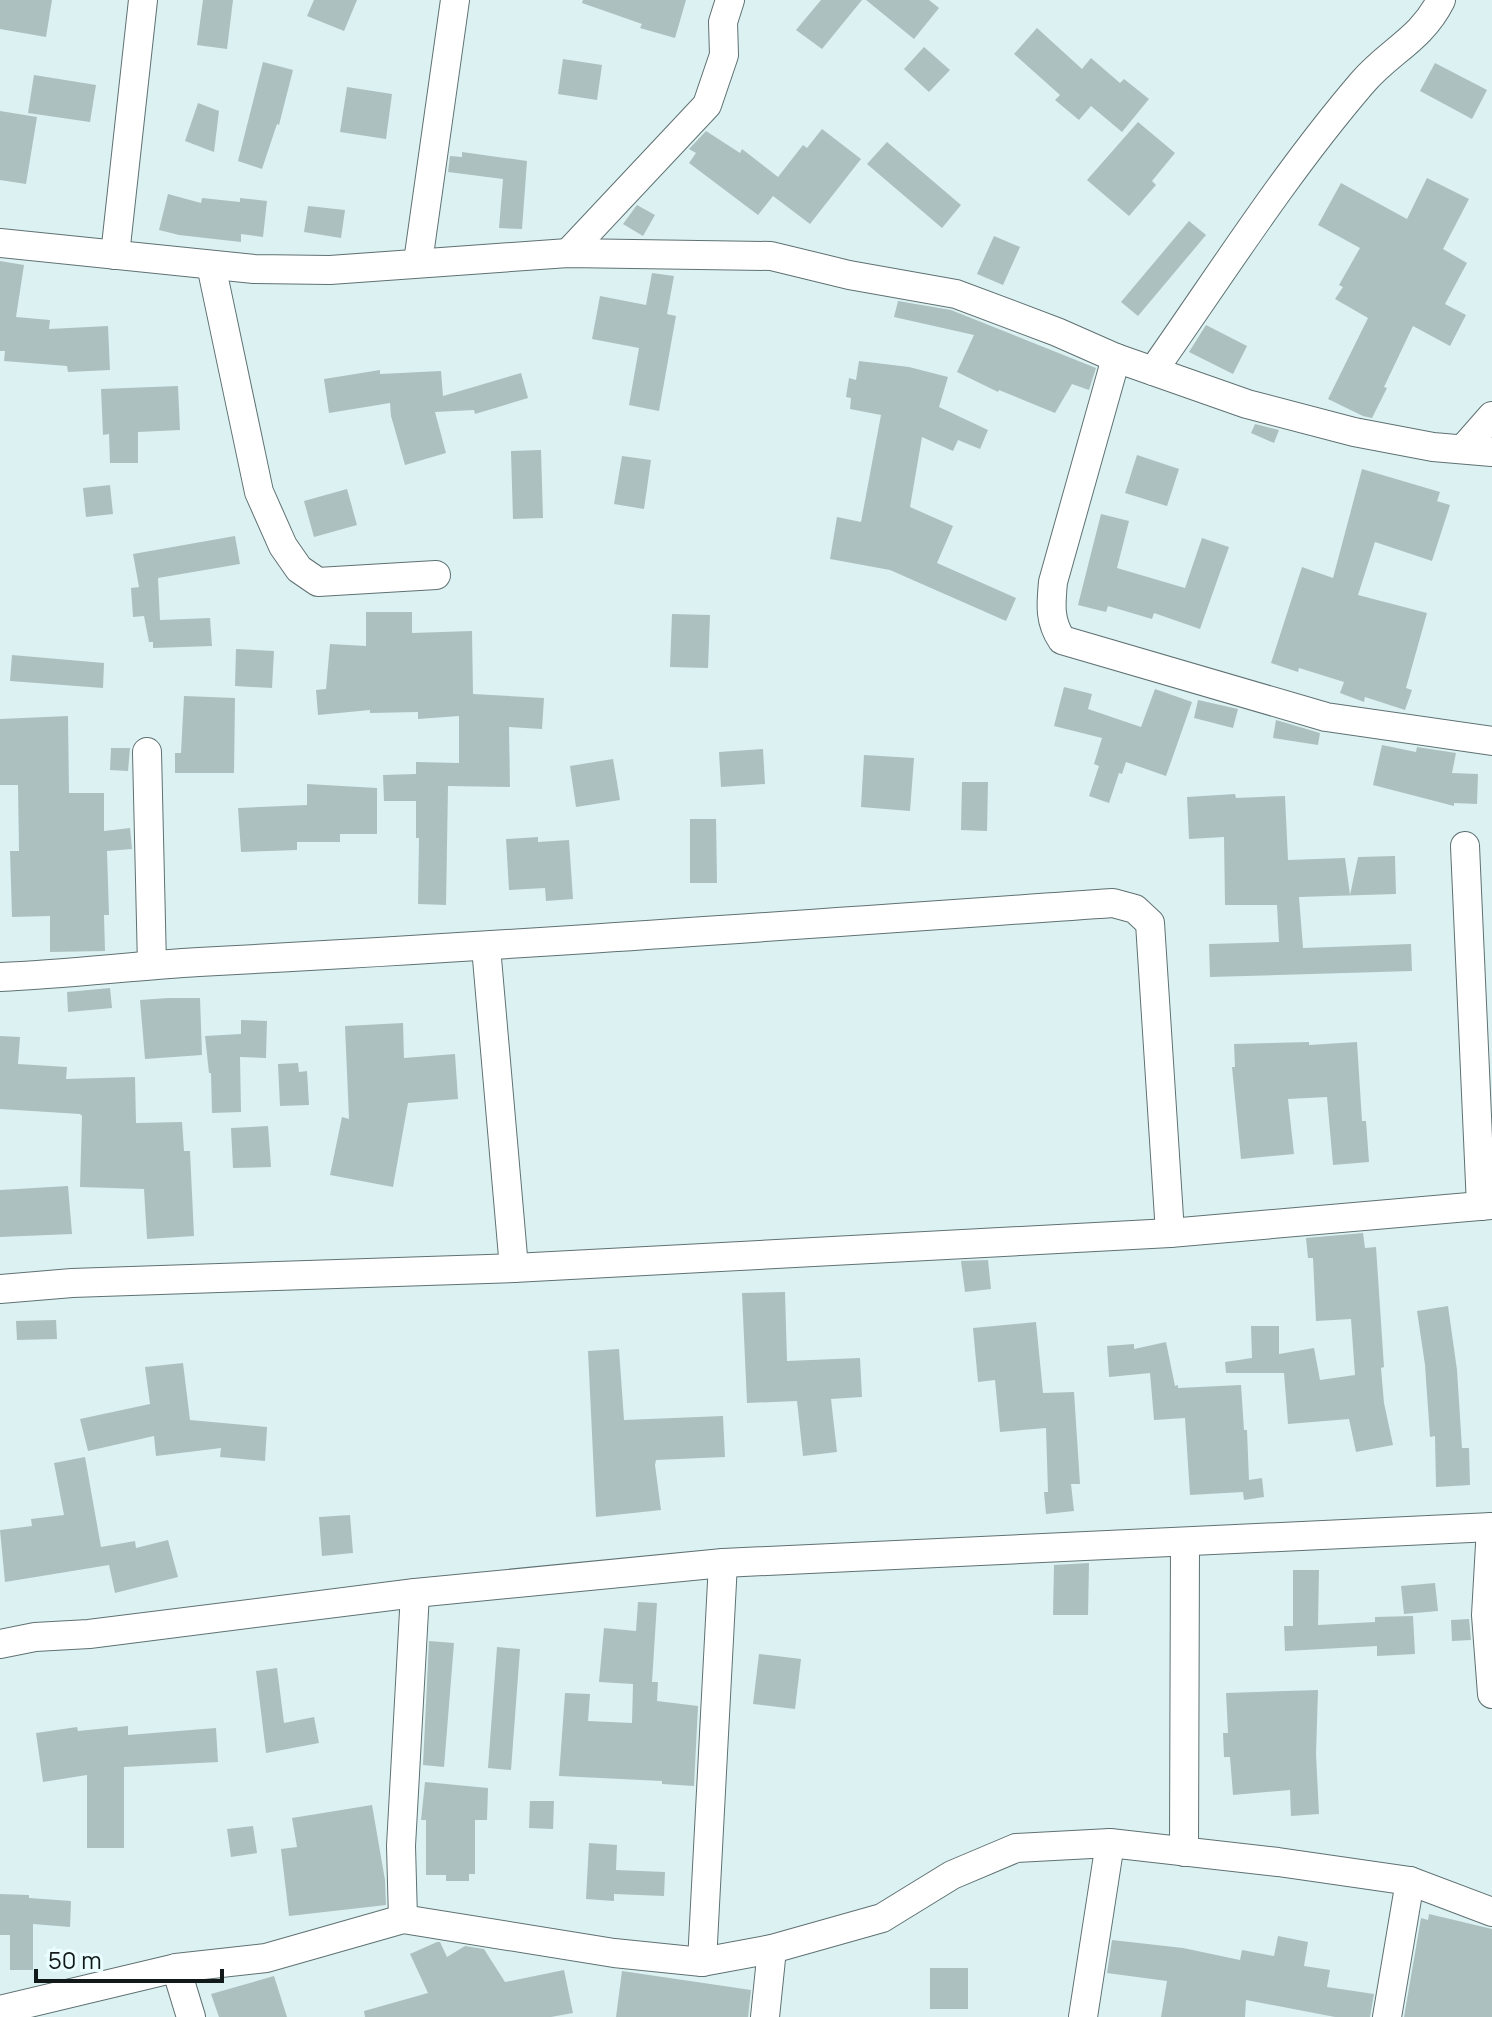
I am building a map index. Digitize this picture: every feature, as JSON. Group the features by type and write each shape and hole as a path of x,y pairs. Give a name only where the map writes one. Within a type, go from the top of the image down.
{"street":[{"path":"115,255 143,0"},
{"path":"418,262 455,0"},
{"path":"568,253 707,105 724,55 723,22 730,0"},
{"path":"1153,371 1364,80 1423,29 1441,0"},
{"path":"0,243 254,269 330,270 568,253 771,256 849,275 956,294 1116,358 1247,404 1354,432 1433,447 1492,452"},
{"path":"211,265 259,492 283,546 299,569 318,582 436,575"},
{"path":"1116,358 1053,582 1050,611 1053,627 1062,640 1326,717 1492,741"},
{"path":"1463,449 1492,416"},
{"path":"147,752 152,965"},
{"path":"0,1289 72,1283 514,1268 1170,1233 1486,1205 1465,846"},
{"path":"0,977 1113,903 1135,909 1150,923 1170,1233"},
{"path":"486,947 514,1268"},
{"path":"0,1644 22,1638 89,1634 415,1593 723,1563 1492,1527 1486,1615 1492,1694"},
{"path":"1184,1852 1185,1543"},
{"path":"702,1962 723,1563"},
{"path":"403,1919 401,1846 415,1593"},
{"path":"1083,2017 1110,1843"},
{"path":"0,2010 176,1968 266,1958 403,1919 614,1953 702,1962 772,1949 882,1918 952,1875 1016,1848 1110,1843 1410,1881 1492,1912"},
{"path":"1387,2017 1410,1881"},
{"path":"765,2017 772,1949"},
{"path":"176,1968 191,2017"}],"building":[{"path":"0,0 52,0 46,37 0,29"},
{"path":"203,0 233,0 227,49 197,45"},
{"path":"314,0 357,0 344,31 307,16"},
{"path":"583,0 686,0 675,38 640,28 642,24 582,3"},
{"path":"821,0 862,0 822,49 796,30"},
{"path":"866,0 929,0 939,8 914,39"},
{"path":"1037,28 1082,69 1091,58 1120,83 1124,79 1149,99 1122,132 1091,106 1079,120 1055,100 1060,95 1014,54"},
{"path":"924,47 950,70 929,92 904,69"},
{"path":"563,59 602,65 597,100 558,94"},
{"path":"263,62 293,70 279,125 262,169 238,161"},
{"path":"1435,63 1487,90 1472,119 1420,91"},
{"path":"34,75 96,85 90,122 28,113"},
{"path":"347,87 392,94 386,139 340,132"},
{"path":"198,103 219,111 214,152 185,141"},
{"path":"0,111 37,117 26,184 0,180"},
{"path":"1138,122 1175,153 1152,181 1156,185 1129,216 1087,180"},
{"path":"822,129 861,159 810,224 773,196 758,215 689,163 696,153 689,149 706,131 740,153 742,149 778,177 803,145 807,148"},
{"path":"887,142 961,205 942,228 867,164"},
{"path":"462,152 527,161 522,229 499,228 503,179 448,172 450,156 462,157"},
{"path":"1427,178 1469,199 1443,249 1467,263 1445,304 1466,315 1450,346 1413,326 1372,418 1363,416 1328,399 1368,318 1335,299 1343,287 1339,285 1360,248 1318,225 1341,183 1407,219"},
{"path":"168,194 201,203 202,198 267,201 263,237 241,234 241,242 159,230"},
{"path":"637,205 655,215 643,236 623,224"},
{"path":"308,206 345,210 341,238 304,232"},
{"path":"1189,221 1206,235 1138,316 1121,302"},
{"path":"994,236 1020,247 1003,285 977,274"},
{"path":"0,261 24,265 16,317 50,320 49,329 108,326 110,370 68,372 67,366 4,361 5,351 0,351"},
{"path":"652,273 674,276 667,314 676,316 659,411 629,405 639,348 592,339 600,296 646,305"},
{"path":"898,301 951,310 1096,368 1089,390 1072,384 1055,413 998,392 957,372 974,335 894,317"},
{"path":"1206,325 1247,346 1233,374 1189,352"},
{"path":"859,361 909,367 948,377 939,407 988,430 980,449 958,440 953,451 922,437 910,507 953,526 937,563 1016,598 1006,621 890,570 830,559 837,517 861,522 881,415 850,409 851,398 846,397 849,378 856,380"},
{"path":"380,370 380,374 441,371 443,396 521,373 528,398 475,414 474,410 435,412 446,453 405,465 390,403 329,413 324,379"},
{"path":"178,386 180,430 138,432 138,463 110,463 109,434 103,435 101,389"},
{"path":"1255,424 1279,430 1274,443 1251,433"},
{"path":"541,450 543,518 513,519 511,451"},
{"path":"1137,455 1179,469 1167,506 1125,493"},
{"path":"622,456 651,460 644,509 614,504"},
{"path":"1362,469 1440,492 1437,501 1450,505 1432,561 1375,542 1358,595 1427,613 1406,688 1412,690 1405,710 1365,697 1364,702 1340,693 1344,682 1271,663 1302,567 1333,578"},
{"path":"110,485 113,514 86,517 83,488"},
{"path":"347,489 357,525 314,537 304,501"},
{"path":"1101,514 1129,521 1117,568 1185,588 1202,538 1229,547 1200,629 1154,613 1152,619 1108,606 1106,612 1078,605"},
{"path":"235,536 240,564 158,578 160,620 210,618 212,646 153,648 144,616 133,617 131,588 139,587 133,554"},
{"path":"366,612 412,612 412,633 472,631 473,694 544,698 542,729 509,727 510,787 448,786 446,905 418,904 416,801 384,801 383,775 416,774 416,762 459,763 459,716 418,719 418,712 370,713 370,710 318,715 316,690 326,689 330,644 366,646"},
{"path":"672,614 710,615 708,668 670,667"},
{"path":"236,649 274,651 272,688 235,686"},
{"path":"12,655 104,663 103,688 10,681"},
{"path":"1064,687 1092,694 1088,709 1141,727 1155,689 1192,702 1166,776 1126,762 1109,803 1089,796 1099,766 1094,764 1102,738 1054,726"},
{"path":"184,696 235,698 234,773 175,773 175,753 181,753"},
{"path":"1198,700 1238,709 1233,728 1194,718"},
{"path":"68,716 69,793 104,793 104,831 130,828 132,849 107,851 109,915 104,915 105,951 50,952 50,916 12,917 10,851 19,851 18,785 0,785 0,719"},
{"path":"1276,720 1320,733 1318,745 1273,738"},
{"path":"1382,745 1416,752 1417,747 1456,753 1452,773 1478,774 1477,804 1454,803 1454,806 1373,785"},
{"path":"111,748 130,748 128,771 110,770"},
{"path":"763,749 765,784 721,787 719,752"},
{"path":"864,755 914,758 910,811 861,807"},
{"path":"613,759 620,800 576,807 570,766"},
{"path":"962,782 988,782 987,831 961,830"},
{"path":"307,784 377,788 377,834 340,834 340,842 297,842 297,850 241,852 238,808 307,805"},
{"path":"1235,794 1236,798 1285,796 1288,860 1345,858 1350,895 1358,857 1395,856 1396,894 1299,897 1303,948 1411,944 1412,971 1210,977 1209,944 1279,942 1277,905 1225,905 1224,837 1189,839 1187,797"},
{"path":"690,819 716,819 717,883 690,883"},
{"path":"538,837 538,842 569,840 573,899 546,901 545,888 509,890 506,839"},
{"path":"110,988 112,1008 68,1012 67,992"},
{"path":"200,998 202,1055 145,1059 140,1000"},
{"path":"241,1020 267,1021 266,1058 240,1057 241,1112 212,1113 211,1073 205,1036 241,1034"},
{"path":"403,1023 404,1058 455,1054 458,1099 408,1103 393,1187 330,1175 342,1117 349,1119 345,1026"},
{"path":"0,1036 20,1037 18,1064 67,1067 66,1079 135,1077 136,1123 182,1122 184,1151 190,1151 194,1236 147,1239 144,1189 80,1187 80,1114 0,1109"},
{"path":"1309,1042 1309,1045 1357,1042 1362,1121 1366,1121 1369,1162 1333,1165 1327,1097 1288,1099 1294,1154 1241,1159 1232,1067 1235,1067 1234,1044"},
{"path":"298,1063 299,1072 307,1071 309,1105 280,1106 278,1064"},
{"path":"268,1126 271,1167 233,1168 231,1128"},
{"path":"68,1186 72,1234 0,1237 0,1190"},
{"path":"1363,1233 1365,1248 1376,1247 1384,1403 1393,1445 1356,1452 1349,1419 1288,1424 1284,1373 1226,1373 1225,1362 1252,1358 1251,1326 1279,1326 1279,1354 1314,1348 1320,1380 1355,1375 1351,1319 1316,1321 1313,1258 1308,1258 1306,1238"},
{"path":"988,1260 991,1289 965,1292 961,1261"},
{"path":"785,1292 787,1361 860,1358 862,1397 831,1399 837,1452 803,1456 797,1401 747,1403 742,1293"},
{"path":"1448,1306 1457,1370 1462,1448 1469,1448 1470,1485 1436,1487 1435,1436 1430,1437 1425,1365 1417,1311"},
{"path":"56,1320 57,1339 17,1340 16,1321"},
{"path":"1036,1322 1043,1393 1074,1392 1080,1484 1071,1484 1074,1511 1046,1514 1046,1428 1000,1432 995,1380 978,1382 973,1328"},
{"path":"1166,1342 1178,1388 1241,1385 1249,1480 1262,1478 1264,1497 1244,1500 1243,1492 1190,1495 1185,1418 1154,1420 1150,1373 1109,1377 1107,1346 1134,1344 1134,1349"},
{"path":"619,1349 624,1420 723,1416 725,1457 656,1460 661,1510 596,1517 588,1351"},
{"path":"183,1363 190,1420 267,1427 265,1461 220,1457 221,1448 156,1456 154,1436 88,1451 80,1419 150,1404 145,1367"},
{"path":"85,1457 101,1547 135,1541 136,1548 168,1540 178,1577 115,1593 109,1565 5,1582 0,1530 32,1526 31,1519 64,1515 54,1463"},
{"path":"350,1515 353,1553 322,1556 319,1517"},
{"path":"1089,1563 1088,1615 1053,1615 1054,1565"},
{"path":"1293,1570 1319,1570 1318,1625 1375,1622 1375,1617 1413,1616 1415,1654 1377,1656 1377,1646 1285,1651 1284,1626 1293,1626"},
{"path":"1435,1583 1438,1611 1404,1614 1401,1586"},
{"path":"638,1602 657,1603 652,1682 658,1682 657,1701 698,1706 694,1786 662,1784 662,1781 559,1776 565,1693 590,1694 588,1721 632,1723 633,1684 599,1682 604,1628 636,1631"},
{"path":"1469,1619 1471,1640 1452,1641 1451,1620"},
{"path":"429,1641 454,1643 444,1767 423,1765"},
{"path":"497,1647 520,1649 511,1770 488,1768"},
{"path":"759,1654 801,1659 795,1709 753,1704"},
{"path":"277,1668 284,1723 314,1717 319,1743 266,1753 256,1671"},
{"path":"1318,1690 1316,1754 1319,1814 1291,1816 1290,1790 1233,1795 1230,1757 1224,1757 1223,1733 1228,1733 1226,1693"},
{"path":"128,1726 128,1735 216,1728 218,1762 124,1767 124,1848 87,1848 87,1775 43,1782 36,1733 77,1727 78,1731"},
{"path":"425,1782 488,1788 487,1820 475,1820 475,1874 469,1874 469,1881 446,1881 446,1875 426,1875 426,1820 421,1820"},
{"path":"530,1801 554,1801 553,1829 529,1828"},
{"path":"372,1805 385,1880 386,1905 289,1916 281,1849 297,1847 292,1818"},
{"path":"253,1826 257,1853 231,1857 227,1829"},
{"path":"589,1843 617,1845 616,1870 665,1872 664,1896 614,1894 614,1901 586,1899"},
{"path":"0,1894 71,1901 70,1927 33,1924 33,1970 10,1970 10,1935 0,1935"},
{"path":"1429,1914 1492,1929 1492,2017 1404,2017 1421,1918 1428,1920"},
{"path":"1278,1936 1308,1942 1304,1966 1330,1970 1327,1987 1374,1994 1370,2017 1335,2017 1246,2000 1245,2017 1161,2017 1167,1981 1107,1973 1112,1940 1183,1948 1240,1960 1242,1950 1274,1956"},
{"path":"440,1942 447,1957 465,1946 484,1949 505,1982 564,1970 573,2013 551,2017 365,2017 364,2011 428,1993 410,1954"},
{"path":"930,1968 968,1968 968,2009 930,2009"},
{"path":"622,1971 751,1990 748,2017 616,2017"},
{"path":"274,1976 287,2017 219,2017 211,1994"}]}
